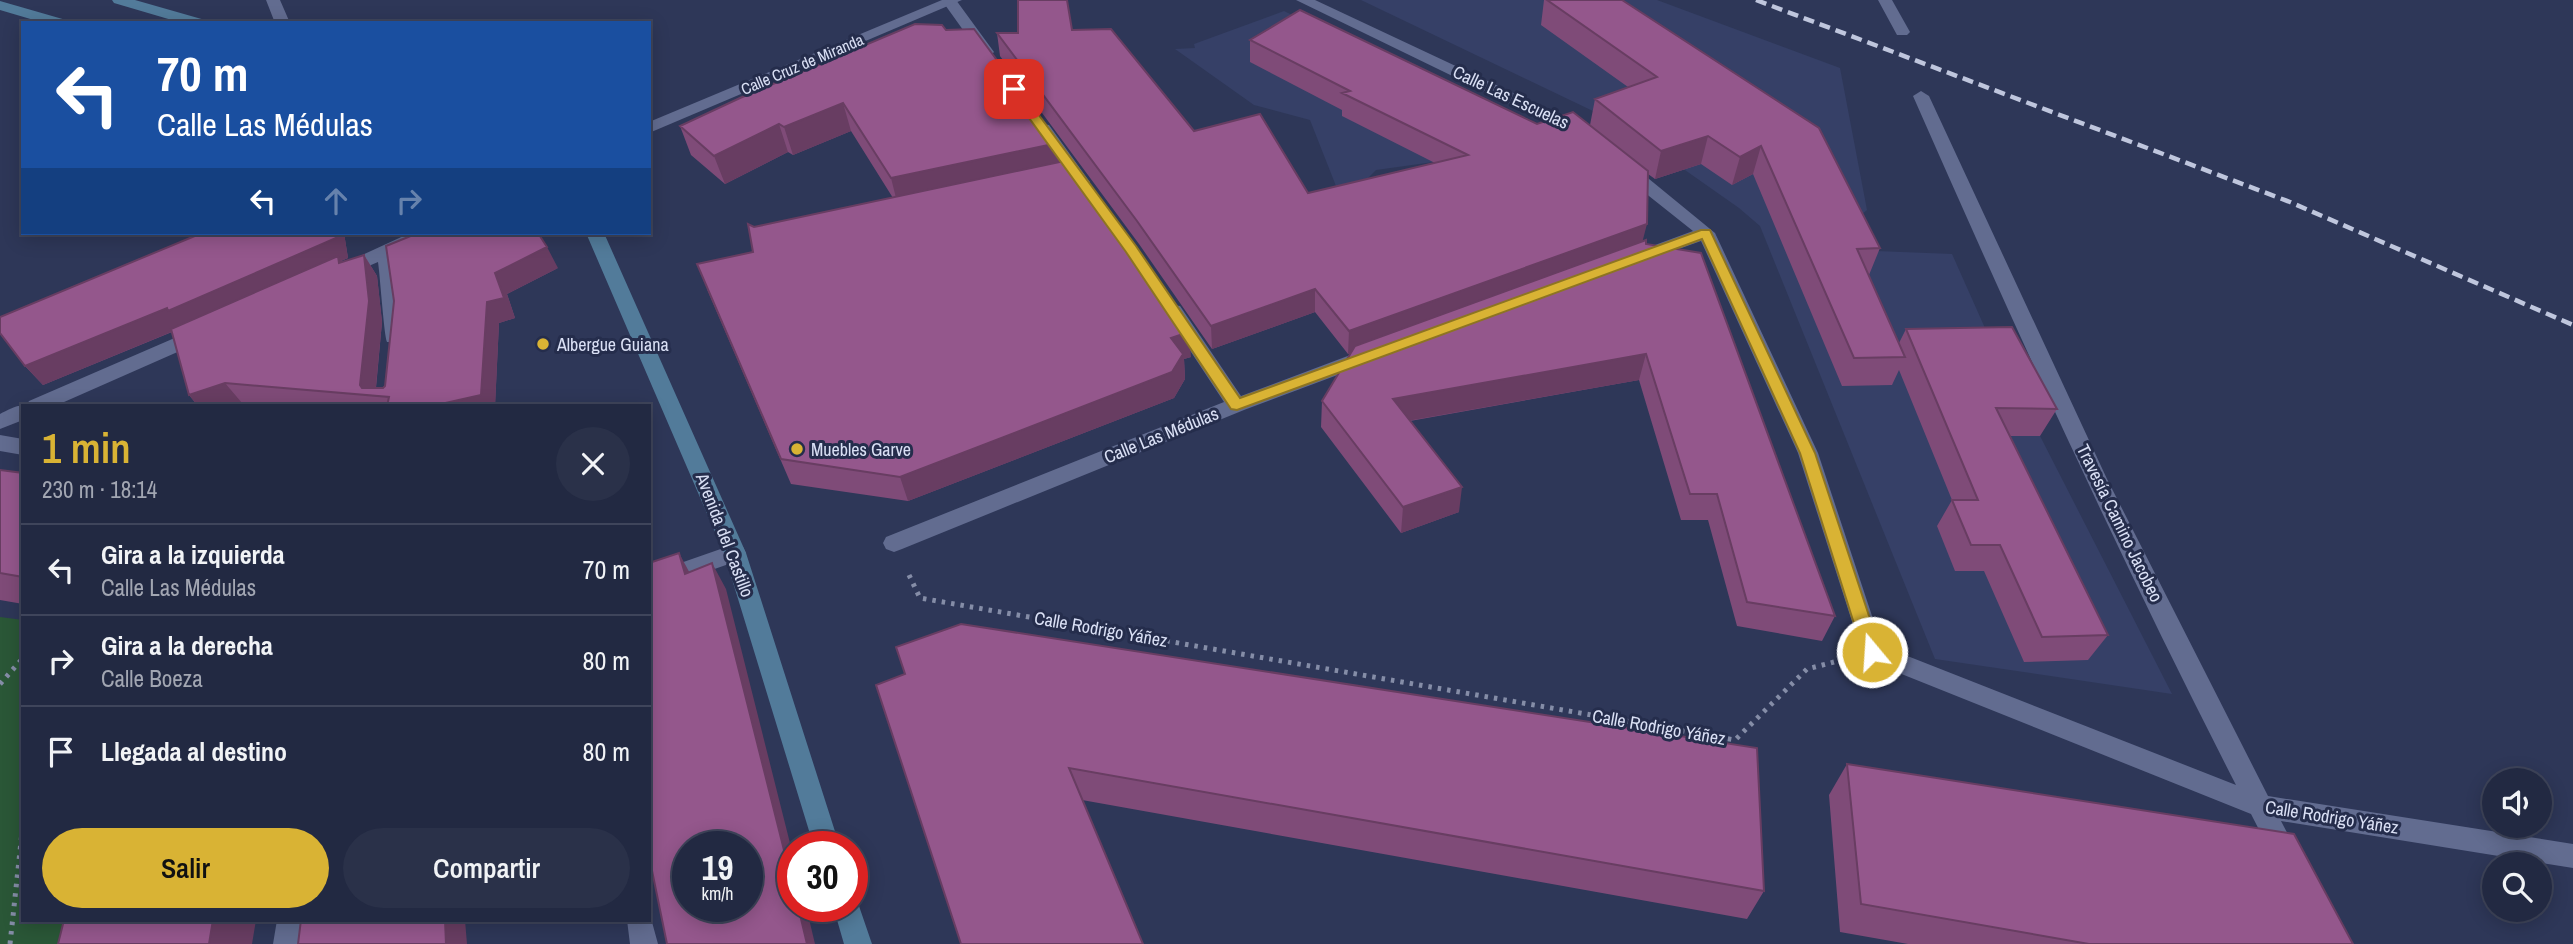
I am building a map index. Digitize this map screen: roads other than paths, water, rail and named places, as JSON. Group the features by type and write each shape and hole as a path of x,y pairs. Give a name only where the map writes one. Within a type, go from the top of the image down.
{"main road":[{"path":"119,0 193,21"},
{"path":"0,5 54,21"},
{"name":"Avenida del Castillo","path":"596,235 713,498 734,553 822,831"},
{"path":"851,922 858,944"}],"street":[{"path":"273,0 282,21"},
{"name":"Calle Las Escuelas","path":"1303,0 1575,127 1595,143"},
{"path":"1885,0 1902,32"},
{"path":"953,1 998,68"},
{"name":"Calle Cruz de Miranda","path":"651,127 953,1"},
{"name":"Travesía Camino Jacobeo","path":"1921,96 1989,249 2094,471 2297,875"},
{"path":"1030,111 1093,197"},
{"path":"1615,160 1706,233"},
{"path":"1628,261 1706,233"},
{"name":"Calle Rodrigo Yáñez","path":"1706,233 1808,453 1872,652 2260,806 2573,856"},
{"path":"324,280 421,235"},
{"path":"386,252 395,322 391,362"},
{"path":"1161,293 1237,405"},
{"path":"41,404 211,329"},
{"name":"Calle Las Médulas","path":"894,543 1237,405 1393,347"},
{"path":"0,422 21,413"},
{"path":"0,443 21,447"},
{"path":"651,582 734,553"},
{"path":"287,944 290,922"},
{"path":"640,922 644,944"}],"railway":[{"path":"1756,0 2290,202 2573,325"}],"place":[{"name":"Albergue Guiana","path":"543,344"},
{"name":"Muebles Garve","path":"797,449"}]}
